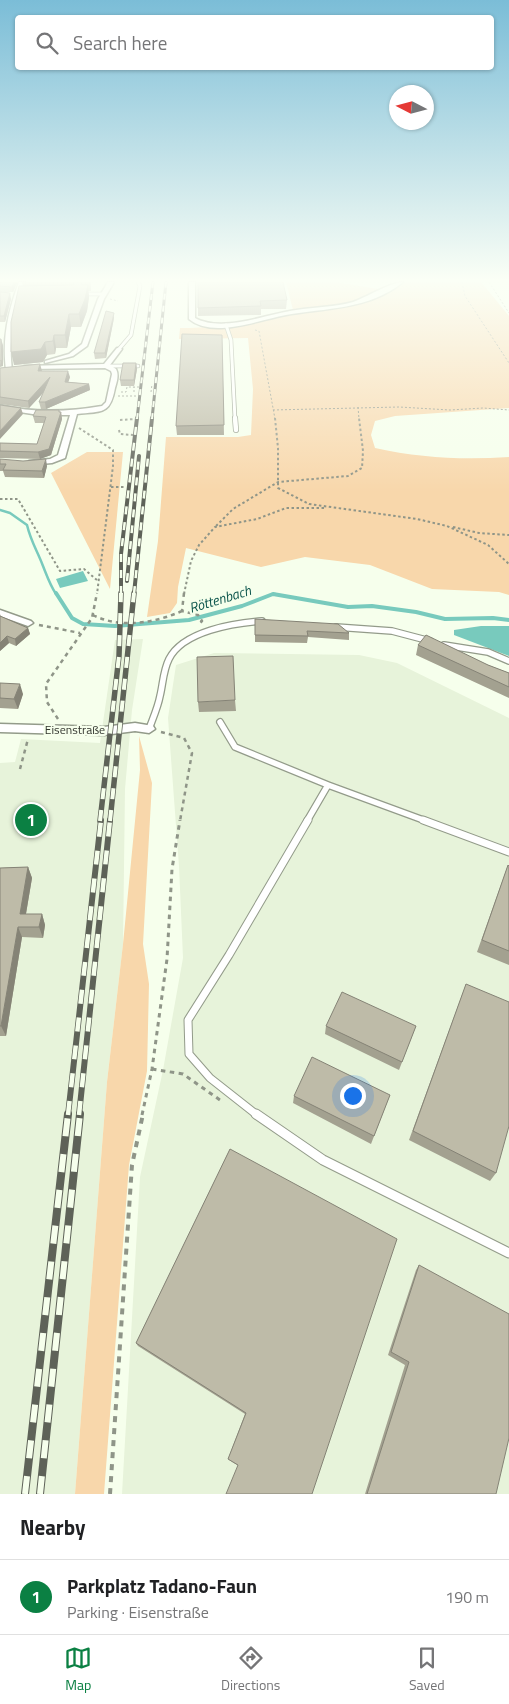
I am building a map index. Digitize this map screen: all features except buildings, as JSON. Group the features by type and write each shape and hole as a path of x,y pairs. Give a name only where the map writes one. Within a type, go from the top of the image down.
{"street":[{"path":"7,352 9,370"},
{"path":"0,371 58,360 76,352"},
{"path":"106,366 117,352"},
{"path":"0,407 44,415 104,408 109,403 116,374 114,370 106,366 24,367"},
{"path":"24,463 45,463 62,456 74,413"},
{"path":"0,613 28,623"},
{"name":"Eisenstraße","path":"0,728 104,731 134,727 149,729"}],"lane":[{"path":"232,352 236,430"},
{"path":"106,366 138,366"},
{"path":"149,729 161,693 162,678 174,650 202,632 241,623 270,621"},
{"path":"333,627 392,631 434,642"},
{"path":"441,644 488,652 509,661"},
{"path":"457,648 465,656"},
{"path":"220,722 235,747 328,785 509,852"},
{"path":"328,785 229,955 188,1020 189,1054 210,1078 260,1117 323,1160 509,1253"}],"path":[{"path":"263,352 278,445 278,488 298,500 333,508 417,519 479,533 509,535"},
{"path":"502,352 509,363"},
{"path":"151,392 150,384 155,384"},
{"path":"122,387 139,387"},
{"path":"126,392 127,387"},
{"path":"134,387 134,392"},
{"path":"114,396 138,396"},
{"path":"273,410 358,407 509,410"},
{"path":"182,611 184,590 191,561 199,545 233,509 278,482 348,476 362,468 363,451 358,407"},
{"path":"120,420 135,419"},
{"path":"65,730 47,702 46,684 92,617 111,487 114,450 71,424"},
{"path":"119,430 120,434 133,435"},
{"path":"111,487 126,487"},
{"path":"0,499 18,499 60,571 84,569 98,582"},
{"path":"215,527 257,519 286,508 333,508"},
{"path":"447,526 488,545 509,564"},
{"path":"92,617 101,621 116,623 161,620 182,611 192,612 200,618"},
{"path":"28,623 82,632"},
{"path":"110,1494 132,1165 152,1069 167,958 172,869 192,753 184,738 149,729"},
{"path":"20,769 28,740"},
{"path":"152,1069 183,1074 223,1102"}],"shaded area":[{"path":"249,352 509,352 509,408 395,416 375,421 371,435 375,448 408,454 458,458 509,457 509,595 499,592 432,589 370,565 305,557 261,567 186,548 178,587 177,603 170,613 147,617 158,541 166,437 238,437 251,435 253,389"},
{"path":"87,452 123,452 110,589 51,473"},
{"path":"143,639 132,710 125,789 123,944 107,1082 75,1494 0,1494 0,763 15,762 21,739 100,743 115,640"},
{"path":"214,653 359,655 397,663 509,718 509,1494 122,1494 140,1177 163,1070 183,958 179,866 168,718 176,665"},
{"path":"139,736 152,783 143,944 149,984 147,1071 129,1165 104,1494 75,1494 107,1082 140,770"}],"water":[{"path":"83,571 88,581 60,588 56,579"},
{"path":"481,626 509,626 509,656 454,635 454,630"}],"waterway":[{"name":"Röttenbach","path":"0,510 10,513 27,525 32,541 56,594"},
{"name":"Röttenbach","path":"56,593 72,618 83,624 115,626 189,620 242,606 273,594"},
{"name":"Röttenbach","path":"273,594 348,607 372,606 416,612 445,619 493,618 509,620"}],"railway":[{"path":"137,419 145,352"},
{"path":"152,419 159,352"},
{"path":"121,593 121,554 137,418"},
{"path":"134,594 152,418"},
{"path":"127,581 139,456"},
{"path":"100,821 119,656 121,593"},
{"path":"110,821 134,593"},
{"path":"68,1115 101,820"},
{"path":"79,1115 110,820"},
{"path":"25,1494 68,1114"},
{"path":"40,1494 80,1114"}],"place":[{"name":"Parkplatz Tadano-Faun","path":"31,820"}]}
